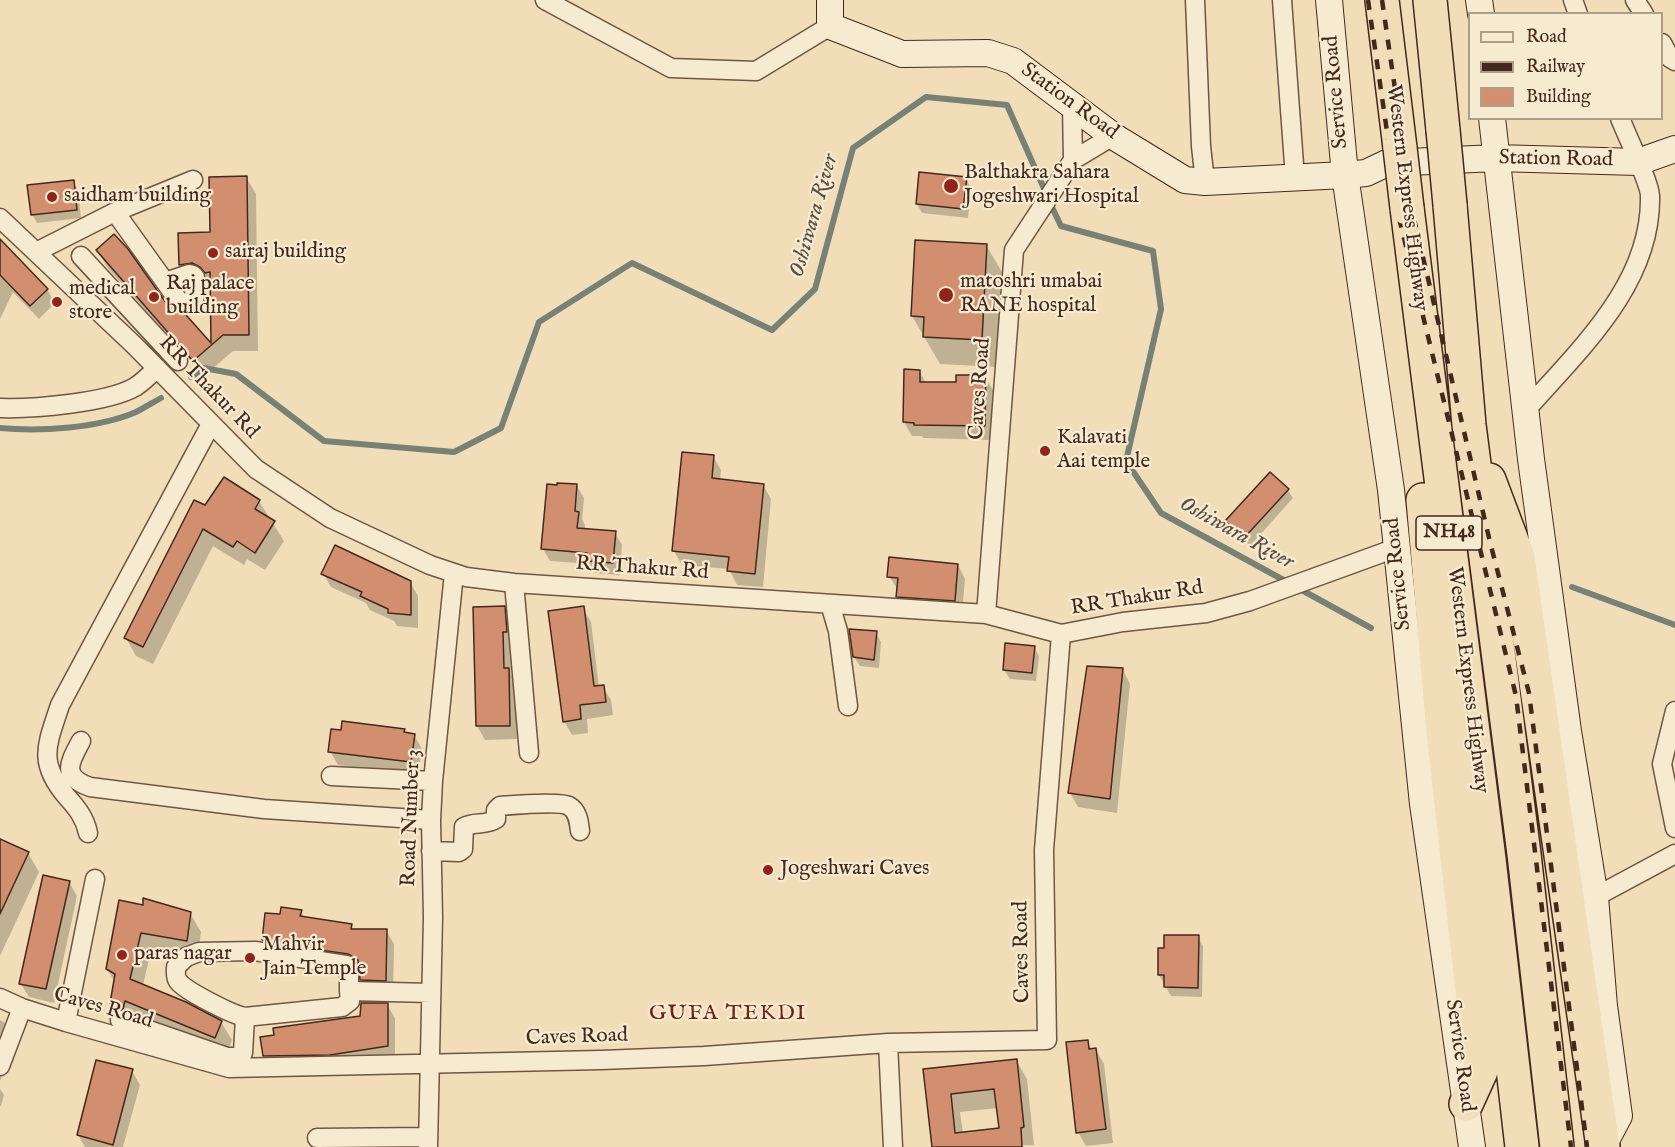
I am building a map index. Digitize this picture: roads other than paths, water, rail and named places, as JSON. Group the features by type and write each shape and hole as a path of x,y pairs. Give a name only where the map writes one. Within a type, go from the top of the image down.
{"highway":[{"name":"Western Express Highway","path":"1382,0 1489,859 1522,1147"},
{"name":"Western Express Highway","path":"1430,0 1469,425 1524,854 1557,1147"},
{"path":"1469,425 1518,557 1597,1027 1604,1080 1603,1147"},
{"path":"1436,429 1423,502 1443,732 1481,1071 1466,1104"}],"street":[{"path":"545,0 671,68 756,71 830,26 830,0"},
{"path":"1195,0 1201,146 1205,182"},
{"path":"1282,0 1296,178"},
{"name":"Service Road","path":"1329,0 1356,174 1423,804 1472,1147"},
{"name":"Station Road","path":"830,26 902,54 988,53 1013,61 1113,136 1185,180 1205,182 1356,174 1386,180 1497,164 1641,169 1675,165"},
{"path":"1663,45 1670,58 1675,61"},
{"path":"1072,105 1073,160"},
{"path":"1492,120 1526,410 1568,731 1595,897 1597,1027"},
{"path":"1526,410 1603,322 1635,269 1646,237 1651,194 1621,120"},
{"name":"Caves Road","path":"986,614 1014,250 1073,160 1113,136"},
{"name":"Station Road","path":"1641,169 1675,149"},
{"path":"36,252 115,212 193,180"},
{"path":"115,212 165,282"},
{"name":"RR Thakur Rd","path":"0,218 118,329 255,469 330,518 430,565 466,577 514,583 986,614 1061,634 1124,622 1206,613 1250,601 1330,570 1396,548"},
{"path":"81,256 178,361"},
{"path":"118,329 134,314"},
{"path":"0,408 50,406 110,396 134,387 157,368"},
{"path":"88,833 86,822 56,785 47,768 47,745 60,705 212,424"},
{"name":"Road Number 3","path":"428,1142 433,917 431,820 454,573"},
{"path":"514,583 529,753"},
{"path":"830,604 838,631 848,706"},
{"name":"Caves Road","path":"0,998 13,1016 66,1022 229,1068 704,1056 888,1043 1047,1040 1044,850 1061,634"},
{"path":"1675,711 1662,764 1675,828"},
{"path":"81,741 69,763 78,783 90,787 264,809 431,820"},
{"path":"331,776 433,781"},
{"path":"432,851 459,852 463,849 464,827 470,824 491,822 496,819 496,810 500,806 559,804 569,806 579,817 580,831"},
{"path":"1595,897 1675,854"},
{"path":"66,1022 95,879"},
{"path":"199,952 270,952 346,965 349,971 350,992 350,1001 342,1007 245,1017 234,1015 182,985 176,977 176,967 186,957 199,952"},
{"path":"350,992 431,993"},
{"path":"0,1066 13,1016"},
{"path":"120,1020 234,1058 240,1057 243,1053 245,1017"},
{"path":"888,1043 893,1147"},
{"path":"317,1138 428,1142"}],"waterway":[{"name":"Oshiwara River","path":"191,377 204,368 236,374 324,441 454,452 501,428 539,322 632,263 772,330 815,289 853,148 926,97 1007,105 1046,193"},
{"name":"Oshiwara River","path":"1050,203 1061,226 1153,251 1161,309 1126,461 1161,513 1289,583"},
{"name":"Oshiwara River","path":"0,428 69,428 105,422 136,412 161,398"},
{"name":"Oshiwara River","path":"1572,587 1675,625"},
{"name":"Oshiwara River","path":"1298,588 1371,628"}],"railway":[{"path":"1368,0 1400,222 1516,696 1571,1147"},
{"path":"1382,0 1414,219 1490,542 1529,693 1587,1147"}],"place":[{"name":"Balthakra Sahara Jogeshwari Hospital","path":"951,186"},
{"name":"saidham building","path":"52,197"},
{"name":"sairaj building","path":"213,253"},
{"name":"matoshri umabai RANE hospital","path":"946,295"},
{"name":"Raj palace building","path":"154,297"},
{"name":"medical store","path":"57,302"},
{"name":"Kalavati Aai temple","path":"1045,451"},
{"name":"Jogeshwari Caves","path":"768,870"},
{"name":"paras nagar","path":"122,955"},
{"name":"Mahvir Jain Temple","path":"250,958"}],"district":[{"name":"GUFA TEKDI","path":"728,1014"}]}
